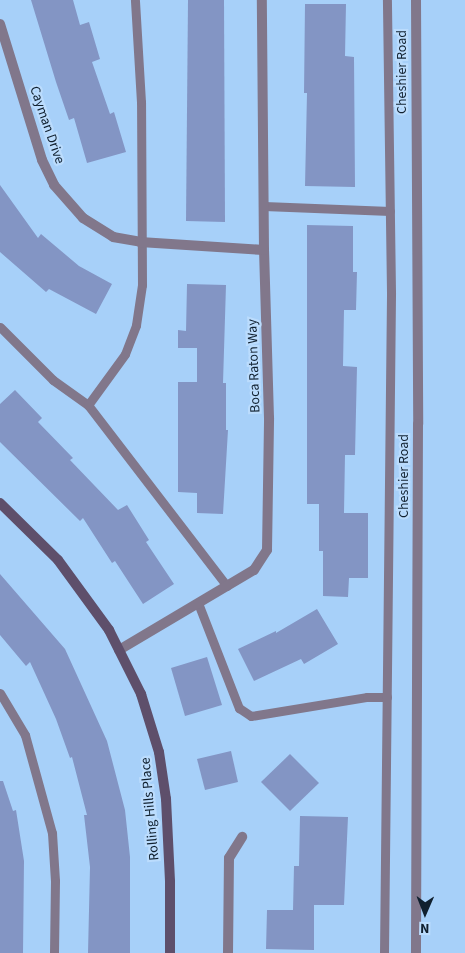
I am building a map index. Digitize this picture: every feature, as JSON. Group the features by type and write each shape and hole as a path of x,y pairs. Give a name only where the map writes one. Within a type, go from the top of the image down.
{"street":[{"name":"Boca Raton Way","path":"119,650 254,570 267,550 269,418 264,250 262,0"},
{"name":"Cheshier Road","path":"416,0 418,414 416,953"},
{"name":"Cayman Drive","path":"0,24 42,160 54,185 83,218 113,237 140,242 264,250"},
{"name":"Rolling Hills Place","path":"0,503 58,560 109,630 141,694 159,752 166,798 169,854 170,953"},
{"path":"228,953 229,858 242,837"}],"lane":[{"path":"88,405 125,354 136,325 142,285 140,242 141,102 135,0"},
{"path":"384,953 390,211 387,0"},
{"path":"264,206 390,211"},
{"path":"0,327 54,380 88,405 227,586"},
{"path":"198,603 239,708 252,716 367,697 387,697"},
{"path":"0,693 25,735 52,833 55,881 54,953"}],"building":[{"path":"31,0 73,0 80,25 89,22 100,59 92,62 110,114 114,112 126,152 87,163 74,118 69,120"},
{"path":"188,0 224,0 225,222 186,221"},
{"path":"305,4 346,4 345,56 354,57 355,187 305,186 307,93 304,93"},
{"path":"0,185 38,238 41,234 79,266 112,284 96,314 49,289 46,292 0,252"},
{"path":"307,225 353,226 353,272 357,272 356,310 344,310 343,366 357,367 355,455 345,455 344,513 368,513 368,578 349,578 348,597 323,596 323,551 319,551 319,504 307,504"},
{"path":"187,284 226,285 223,383 226,383 226,430 228,430 223,514 197,513 197,493 178,492 178,382 197,382 197,348 178,348 178,330 186,331"},
{"path":"15,390 42,418 38,422 73,458 70,460 118,510 127,505 149,540 146,542 174,584 143,604 115,561 112,563 83,518 80,521 0,442 0,404"},
{"path":"0,574 65,649 107,741 125,810 130,857 130,953 88,953 90,867 84,815 87,815 72,757 70,758 56,719 30,662 26,666 0,635"},
{"path":"317,609 338,644 304,664 301,659 254,681 238,649 276,631 276,633"},
{"path":"207,657 222,705 185,716 171,668"},
{"path":"231,751 238,782 205,790 197,759"},
{"path":"290,754 319,783 290,811 261,782"},
{"path":"0,781 3,781 13,811 16,810 24,861 23,953 0,953"},
{"path":"300,816 348,817 344,905 314,905 314,950 266,949 267,910 293,910 294,866 299,866"}]}
